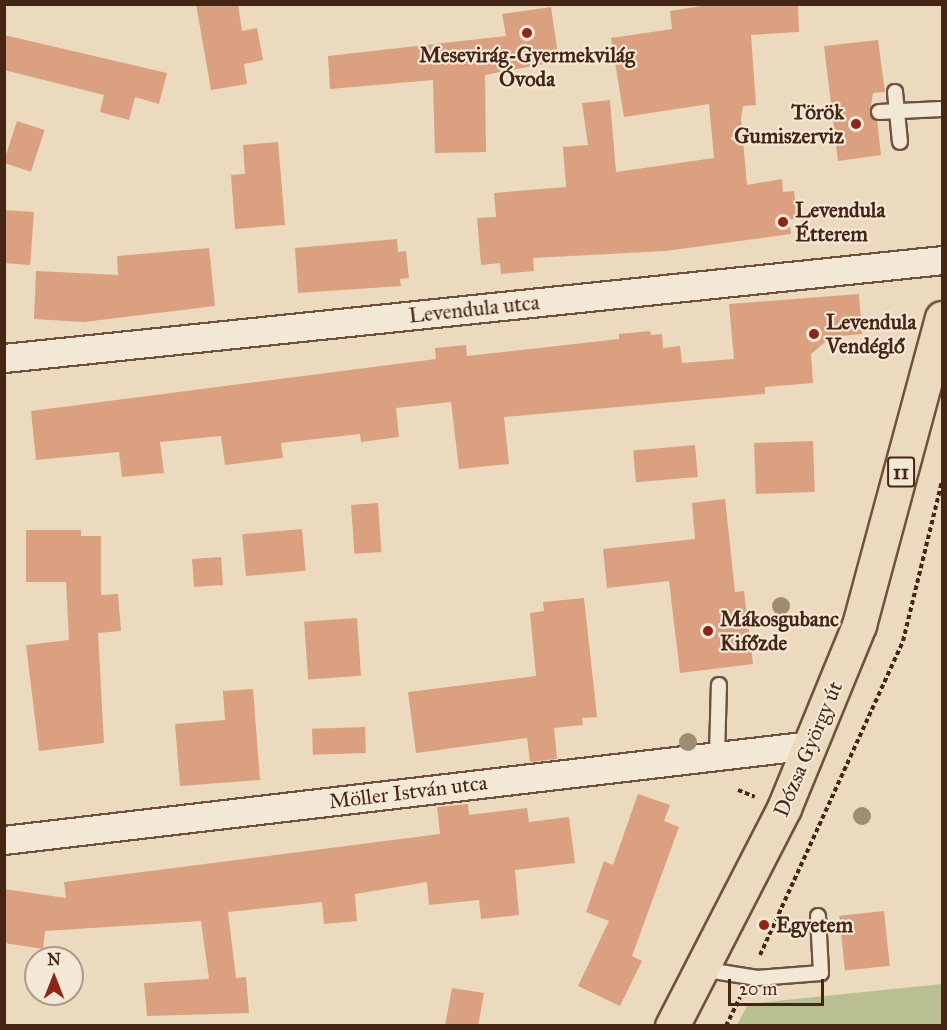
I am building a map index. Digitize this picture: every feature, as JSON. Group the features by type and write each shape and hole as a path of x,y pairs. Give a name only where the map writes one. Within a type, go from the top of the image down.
{"main road":[{"name":"Dózsa György út","path":"672,1026 811,745 859,625 942,318"}],"street":[{"name":"Levendula utca","path":"4,358 942,260"},
{"name":"Möller István utca","path":"4,840 811,745"}],"lane":[{"path":"895,92 900,142"},
{"path":"879,112 942,110"},
{"path":"717,755 719,685"},
{"path":"701,969 749,977 821,973 818,916"}],"path":[{"path":"726,1026 903,641 942,482"}],"green space":[{"path":"942,984 942,1025 737,1025 748,1004"}],"building":[{"path":"196,4 238,4 242,31 257,28 263,60 244,64 247,84 211,90"},
{"path":"714,4 798,4 799,32 751,35 756,105 743,106 741,118 747,185 782,179 783,192 794,191 798,218 789,220 791,234 665,251 533,258 534,271 501,274 500,263 481,265 477,218 496,217 494,193 566,187 563,147 588,145 582,103 610,100 616,172 714,158 709,104 624,117 611,38 672,29 670,11"},
{"path":"551,7 559,61 485,75 486,152 435,153 433,80 330,89 328,56 506,36 502,14"},
{"path":"4,35 167,73 159,104 135,97 129,120 100,112 104,95 4,70"},
{"name":"Török Gumiszerviz","path":"878,40 885,92 873,93 870,112 877,120 881,155 838,161 824,46"},
{"path":"17,121 45,130 31,172 4,163"},
{"path":"278,142 285,225 235,229 231,175 245,174 243,145"},
{"path":"4,210 34,212 30,265 4,263"},
{"path":"397,239 398,252 406,251 409,278 400,279 401,286 298,293 295,248"},
{"path":"209,248 215,306 84,322 34,319 36,271 118,275 117,256"},
{"path":"859,294 862,334 831,337 811,354 813,383 765,387 765,394 504,417 509,464 459,469 451,402 396,408 399,437 361,442 360,434 281,443 283,458 225,465 221,436 160,442 164,473 122,477 119,452 36,460 31,411 436,359 435,348 466,345 467,356 619,339 619,334 650,331 651,335 662,334 663,348 680,346 682,363 734,359 729,304"},
{"path":"813,441 815,492 756,494 754,443"},
{"path":"695,445 698,477 636,482 633,450"},
{"path":"725,499 735,592 744,591 753,664 680,673 669,581 607,588 603,549 695,539 692,503"},
{"path":"378,503 381,552 354,554 351,505"},
{"path":"302,529 306,571 246,576 242,534"},
{"path":"26,530 81,530 81,536 101,536 101,595 118,594 121,631 98,633 104,743 39,751 26,645 69,640 66,582 26,582"},
{"path":"221,557 223,585 194,587 192,559"},
{"path":"584,598 597,717 582,718 583,725 554,728 557,759 530,762 527,738 416,753 408,692 536,676 530,613 544,611 543,602"},
{"path":"357,618 361,676 308,680 304,622"},
{"path":"253,689 260,780 180,786 175,724 225,720 223,691"},
{"path":"365,727 366,753 313,755 312,729"},
{"path":"638,794 670,805 664,821 679,827 632,956 642,961 620,1006 578,986 609,921 586,912 604,861 613,865"},
{"path":"468,804 469,815 527,808 529,822 569,817 575,863 515,870 519,915 481,919 479,900 429,905 427,882 355,894 357,921 324,924 322,902 228,912 236,978 246,977 249,1013 147,1016 144,983 209,979 201,921 45,931 43,946 4,943 4,889 66,898 64,882 440,834 437,807"},
{"path":"884,911 890,966 845,970 839,916"},
{"path":"452,988 484,993 478,1026 445,1026"}],"place":[{"name":"Mesevirág-Gyermekvilág Óvoda","path":"527,33"},
{"name":"Török Gumiszerviz","path":"856,124"},
{"name":"Levendula Étterem","path":"783,222"},
{"name":"Levendula Vendéglő","path":"814,334"},
{"name":"Mákosgubanc Kifőzde","path":"708,631"},
{"name":"Egyetem","path":"764,925"}]}
